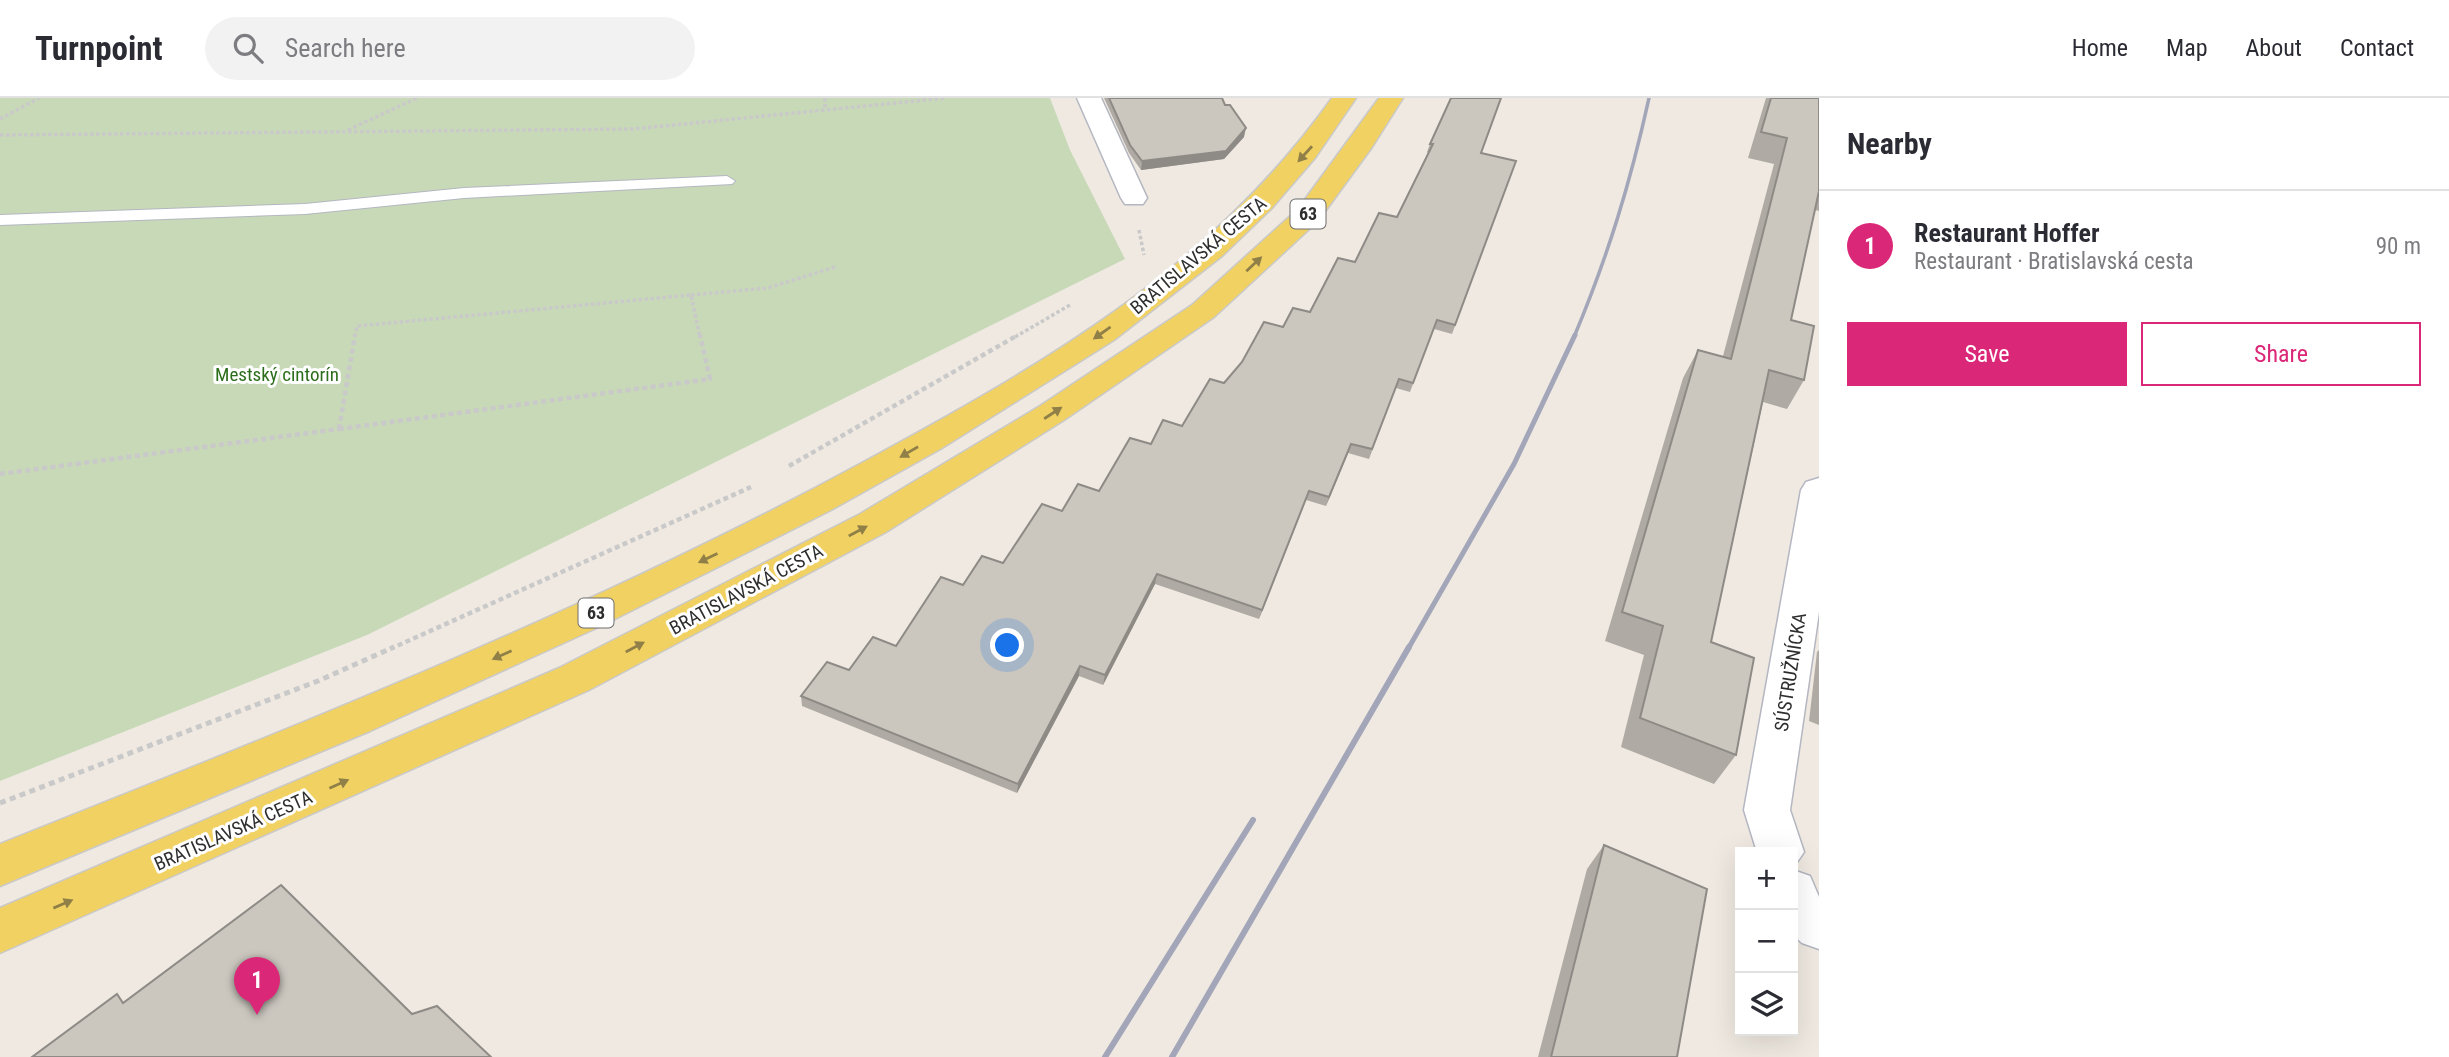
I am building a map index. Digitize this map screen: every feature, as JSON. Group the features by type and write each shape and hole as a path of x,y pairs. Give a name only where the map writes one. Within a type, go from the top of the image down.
{"main road":[{"name":"BRATISLAVSKÁ CESTA","path":"0,865 337,728 566,627 841,492 1026,385 1158,294 1255,210 1321,137 1344,98"},
{"name":"BRATISLAVSKÁ CESTA","path":"0,931 574,679 873,523 1052,413 1203,311 1308,215 1363,142 1391,98"}],"street":[{"path":"1089,98 1134,198"},
{"name":"SÚSTRUŽNÍCKA","path":"1778,847 1767,810 1819,490"},
{"path":"1798,909 1819,927"}],"lane":[{"path":"0,220 305,209 464,193 727,181"}],"path":[{"path":"0,119 39,98"},
{"path":"345,132 417,98"},
{"path":"825,98 825,110"},
{"path":"0,135 634,129 946,98"},
{"path":"339,430 358,326 725,290 745,291 791,282 835,267"},
{"path":"0,474 710,379 691,295"},
{"path":"778,473 1074,303"},
{"path":"0,803 318,681 754,485"}],"green space":[{"name":"Mestský cintorín","path":"0,98 1050,98 1070,150 1125,259 367,635 0,781"}],"building":[{"path":"1109,98 1222,98 1246,128 1226,151 1142,161 1130,145"},
{"path":"1451,98 1501,98 1481,153 1516,161 1455,325 1437,320 1413,383 1399,379 1372,449 1351,444 1329,497 1309,491 1262,610 1157,574 1105,675 1080,666 1018,784 801,696 827,662 849,670 873,637 896,646 941,577 963,585 982,556 1003,563 1042,504 1062,511 1078,484 1099,491 1130,438 1151,444 1163,420 1182,426 1210,379 1224,383 1242,362 1264,322 1283,327 1293,308 1310,312 1338,258 1355,262 1379,213 1397,217 1433,144 1430,144"},
{"path":"1771,98 1819,98 1819,191 1791,320 1814,326 1804,380 1769,370 1711,642 1754,658 1736,755 1640,718 1663,626 1622,612 1698,350 1731,359 1787,138 1761,132"},
{"path":"1604,845 1707,889 1677,1057 1551,1057"},
{"path":"281,885 412,1014 437,1006 491,1057 32,1057 117,994 123,1003"}],"railway":[{"path":"1574,337 1617,219 1649,98"},
{"path":"1408,649 1514,464 1575,335"},
{"path":"1172,1057 1409,647"},
{"path":"1105,1057 1253,820"}],"place":[{"name":"Restaurant Hoffer","path":"257,1015"}]}
